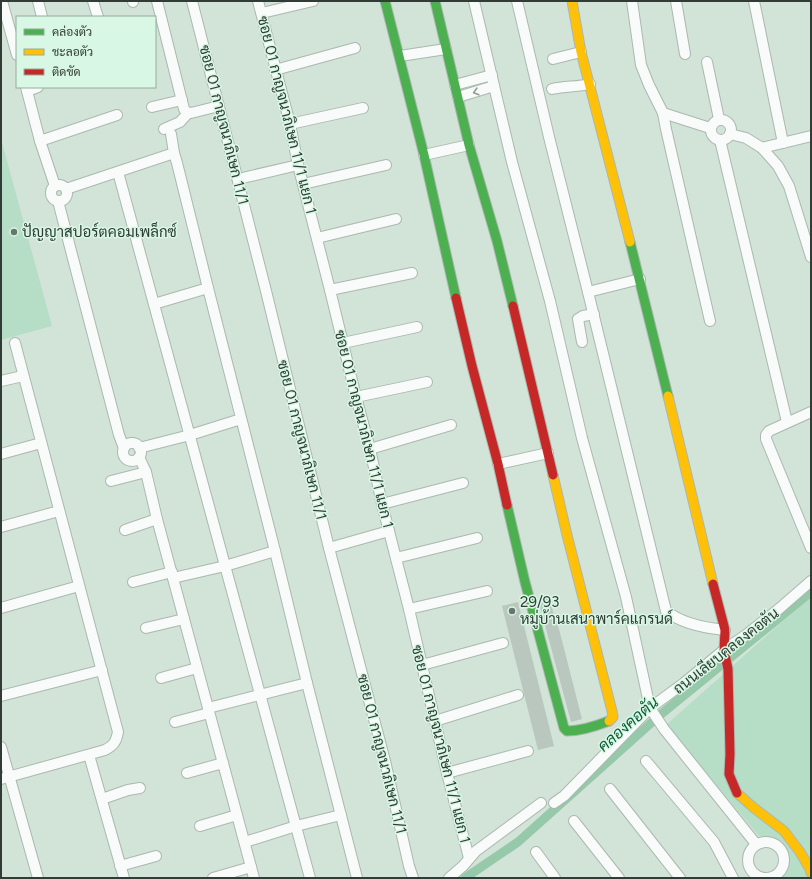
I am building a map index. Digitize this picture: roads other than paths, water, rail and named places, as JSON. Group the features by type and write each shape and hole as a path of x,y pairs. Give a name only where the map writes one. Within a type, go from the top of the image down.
{"street":[{"path":"2,1 16,51"},
{"path":"38,1 42,16"},
{"path":"94,1 98,16"},
{"path":"157,1 184,109 188,113"},
{"name":"ซอย 01 กาญจนาภิเษก 11/1","path":"192,1 413,878"},
{"name":"ซอย 01 กาญจนาภิเษก 11/1 แยก 1","path":"258,1 290,124 298,165 370,449 447,773 469,858"},
{"path":"262,14 313,1"},
{"path":"385,1 424,155 472,366 498,464 525,582 564,728 572,731 593,727 611,720 613,717 567,535 497,241 469,145 435,1"},
{"path":"474,1 512,162 550,301 582,438 626,597 652,710 664,729 756,844"},
{"path":"517,1 666,611 679,619 706,628 725,630"},
{"path":"572,1 581,52 640,279 708,567 725,630 725,654 728,669 729,774 737,793 784,831 800,852 811,873"},
{"path":"632,1 641,65 663,113 710,321"},
{"path":"676,1 685,54"},
{"path":"754,1 783,142"},
{"path":"275,70 355,48"},
{"path":"400,56 446,49"},
{"path":"553,59 581,52"},
{"path":"707,62 719,119"},
{"path":"455,85 492,75"},
{"path":"552,89 571,86 578,87 590,84"},
{"path":"458,97 494,86"},
{"path":"26,89 54,186 51,192 52,196 58,201 119,434 124,448 124,455 132,461 136,460 139,452"},
{"path":"152,107 182,100"},
{"path":"219,106 188,113 180,122 167,131 177,163 357,878"},
{"path":"290,124 363,108"},
{"path":"663,113 710,128"},
{"path":"40,141 117,115"},
{"path":"719,119 725,120 731,129 730,134 726,139 720,140 711,134 710,128 712,124 719,119"},
{"path":"730,134 746,138 762,148 778,166 789,186 811,257"},
{"path":"762,148 811,136"},
{"path":"720,140 787,422"},
{"path":"424,155 469,145"},
{"path":"66,189 174,153"},
{"path":"238,179 298,165"},
{"path":"303,184 386,165"},
{"path":"118,172 310,878"},
{"path":"54,186 61,185 66,189 66,196 58,201"},
{"path":"317,238 396,219"},
{"path":"330,290 412,273"},
{"path":"588,292 640,279"},
{"path":"154,304 208,288"},
{"path":"582,342 578,319 583,316 594,314"},
{"path":"343,343 418,327"},
{"path":"5,778 105,750 113,745 118,732 15,343"},
{"path":"1,381 24,376"},
{"path":"356,398 427,382"},
{"path":"810,416 787,422 769,431 766,435 766,439 811,548"},
{"path":"139,452 241,419"},
{"path":"370,449 451,425"},
{"path":"1,454 41,443"},
{"path":"124,448 130,444 137,445 146,472 157,519 254,878"},
{"path":"498,464 548,453"},
{"path":"111,480 146,472"},
{"path":"382,504 463,483"},
{"path":"1,527 59,511"},
{"path":"125,530 157,519"},
{"path":"329,548 389,531"},
{"path":"396,558 477,538"},
{"path":"133,582 225,566 275,551"},
{"name":"ถนนเลียบคลองคอตัน","path":"554,803 564,796 652,710 684,683 725,654 811,581"},
{"path":"1,608 79,586"},
{"path":"409,609 488,591"},
{"path":"146,628 184,619"},
{"path":"422,665 503,643"},
{"path":"161,678 198,668"},
{"path":"1,696 102,670"},
{"path":"175,722 260,694 307,683"},
{"path":"435,720 518,695"},
{"path":"1,747 5,778 38,878"},
{"path":"447,773 528,751"},
{"path":"90,754 124,878"},
{"path":"646,761 714,842 733,878"},
{"path":"187,773 223,763"},
{"path":"102,799 128,790 140,788"},
{"path":"610,789 680,878"},
{"path":"449,878 463,866 476,851 541,803"},
{"path":"200,826 237,815"},
{"path":"245,842 296,826 341,815"},
{"path":"574,820 619,878"},
{"path":"766,841 775,844 782,851 784,861 780,870 773,877 765,878 758,876 752,871 748,864 748,857 756,844 766,841"},
{"path":"536,852 555,878"},
{"path":"120,866 156,856"},
{"path":"213,878 251,867"}],"waterway":[{"name":"คลองคอตัน","path":"465,878 518,842 660,715 811,592"}],"place":[{"name":"ปัญญาสปอร์ตคอมเพล็กซ์","path":"14,232"},
{"name":"29/93 หมู่บ้านเสนาพาร์คแกรนด์","path":"512,611"}]}
